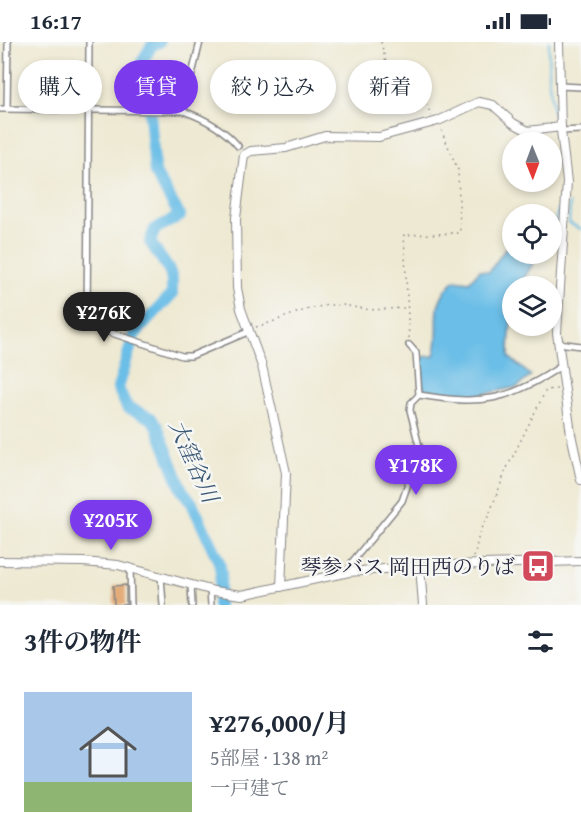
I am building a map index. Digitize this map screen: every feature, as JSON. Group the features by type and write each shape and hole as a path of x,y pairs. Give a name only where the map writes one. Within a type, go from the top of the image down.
{"street":[{"path":"7,109 8,42"},
{"path":"89,42 89,60"},
{"path":"196,60 200,42"},
{"path":"559,42 558,129 567,182 558,343 581,480"},
{"path":"558,86 581,87"},
{"path":"281,587 286,473 268,388 241,309 236,275 236,218 246,152 286,148 325,136 379,137 435,122 479,102 486,102 524,129 581,130"},
{"path":"0,109 18,109"},
{"path":"89,114 87,325 131,340 191,356 250,330"},
{"path":"191,114 230,136 238,146"},
{"path":"558,343 581,346"},
{"path":"349,572 352,562 402,501 420,450 410,410 411,403 419,395 416,353 409,345"},
{"path":"419,395 458,401 516,393 527,389 561,366"},
{"path":"0,561 83,562 130,567 215,591 252,594 349,572 472,563 581,561"},
{"path":"420,566 423,605"},
{"path":"130,567 131,605"},
{"path":"161,576 163,605"},
{"path":"191,584 192,605"},
{"path":"211,605 215,591"}],"path":[{"path":"381,42 388,70 415,67 435,122 458,170 460,233 404,235 409,345"},
{"path":"250,330 297,311 330,305 352,305 365,309 406,308"},
{"path":"472,563 480,530 489,515 506,470 546,390 564,389"}],"water":[{"path":"502,254 502,264 533,264 525,276 502,276 502,336 510,336 509,357 531,376 517,387 468,397 422,389 422,357 434,356 437,344 438,307 446,289 455,280 469,282 480,270 489,272"}],"building":[{"path":"126,585 126,605 114,605 113,586"}],"waterway":[{"name":"大窪谷川","path":"159,42 152,45 142,62 143,78 150,114 155,173 180,216 155,229 150,242 169,270 172,279 172,294 134,335 118,388 127,407 151,418 157,426 182,490 192,503 219,562 221,573 218,605"},
{"path":"549,42 548,76 555,126"},
{"path":"570,203 569,223 581,229"}],"place":[{"name":"琴参バス 岡田西のりば","path":"538,566"}]}
